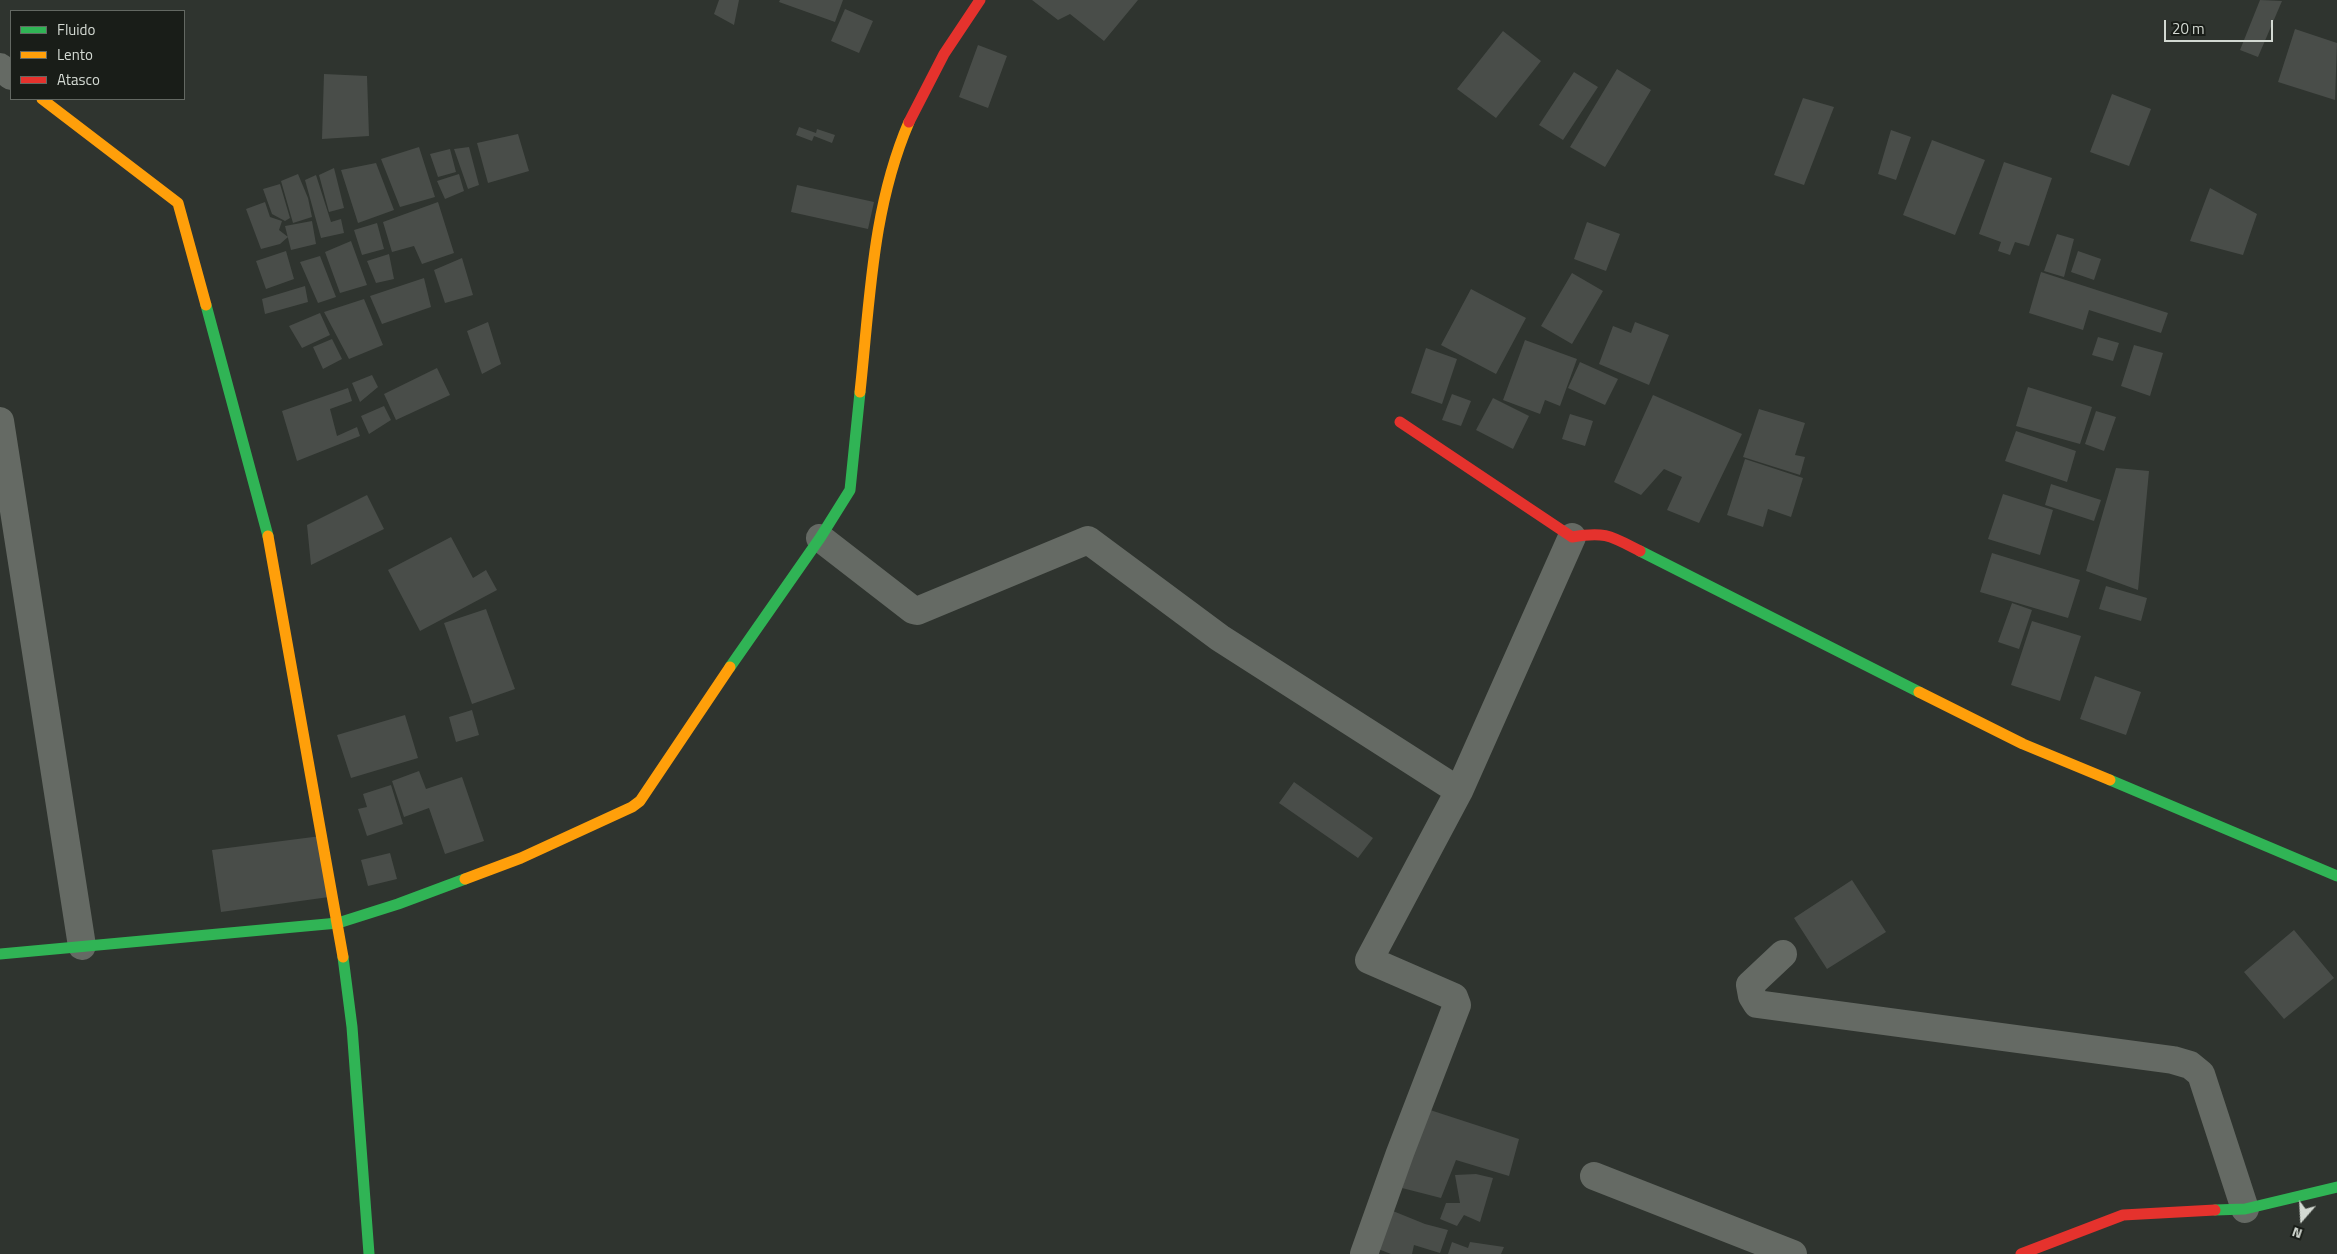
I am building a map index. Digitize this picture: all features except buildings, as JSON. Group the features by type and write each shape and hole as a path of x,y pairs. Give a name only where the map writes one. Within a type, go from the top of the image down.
{"street":[{"path":"0,954 338,923 398,904 521,858 632,807 640,801 820,538 850,490 877,228 888,178 909,120 931,73 980,0"},
{"path":"0,67 10,75"},
{"path":"43,100 178,203 270,543 338,923 352,1028 369,1254"},
{"path":"0,422 82,946"},
{"path":"1400,422 1572,537 1595,533 1615,538 2023,744 2337,876"},
{"path":"1364,1254 1400,1153 1457,1005 1454,997 1369,960 1459,791 1572,537"},
{"path":"820,538 917,611 1088,540 1220,638 1459,791"},
{"path":"1783,954 1750,985 1752,996 1757,1004 2173,1060 2190,1065 2201,1074 2245,1209"},
{"path":"1594,1176 1794,1254"},
{"path":"2021,1254 2123,1215 2245,1209 2337,1188"}],"traffic: fast":[{"path":"206,305 268,536"},
{"path":"730,667 820,538 850,490 860,392"},
{"path":"1640,551 1919,692"},
{"path":"2110,780 2337,876"},
{"path":"0,954 338,923 398,904 465,879"},
{"path":"343,957 352,1027 369,1254"},
{"path":"2215,1210 2245,1209 2337,1187"}],"traffic: slow":[{"path":"43,100 178,203 206,305"},
{"path":"860,392 870,289 880,221 887,188 909,122"},
{"path":"268,536 343,957"},
{"path":"465,879 521,858 632,807 640,801 730,667"},
{"path":"1919,692 2023,744 2110,780"}],"traffic: jam":[{"path":"909,122 944,54 980,0"},
{"path":"1400,422 1572,537 1583,535 1608,536 1640,551"},
{"path":"2021,1254 2123,1215 2215,1210"}]}
